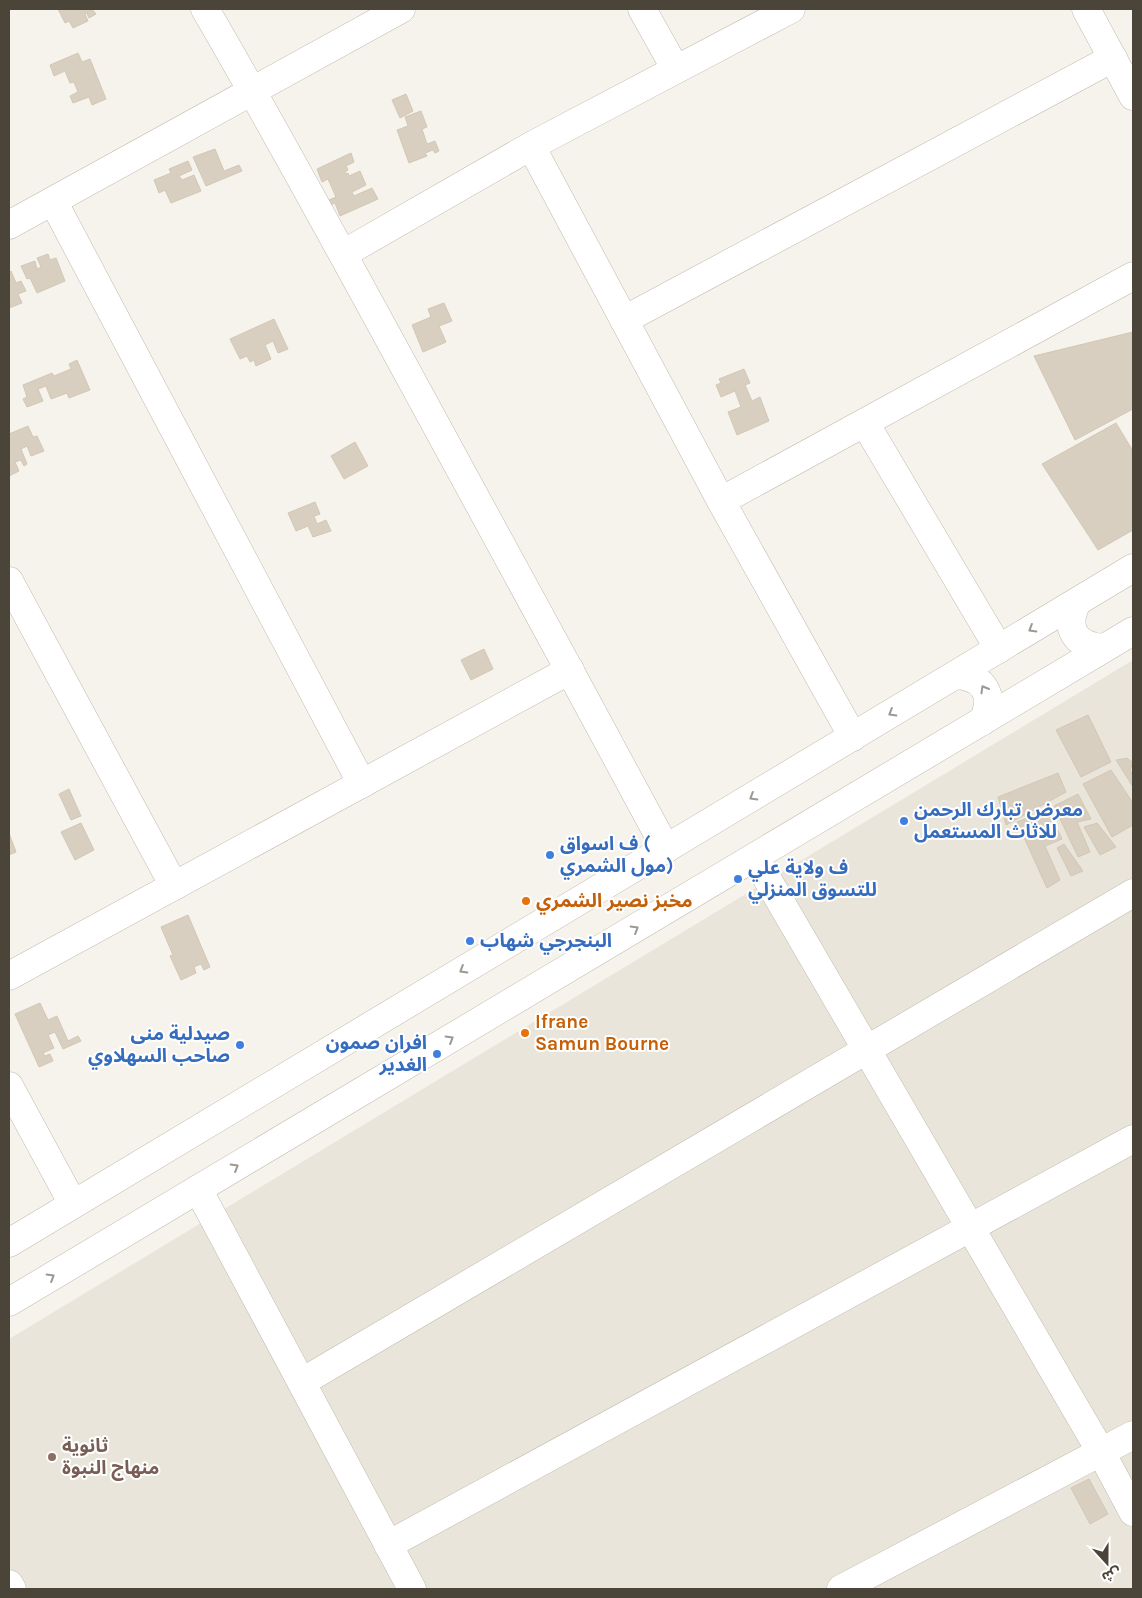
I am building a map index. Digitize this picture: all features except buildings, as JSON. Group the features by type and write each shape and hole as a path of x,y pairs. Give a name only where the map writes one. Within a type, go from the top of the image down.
{"street":[{"path":"205,9 252,90 666,848"},
{"path":"9,225 401,9"},
{"path":"642,9 676,68"},
{"path":"342,254 531,146 790,9"},
{"path":"1086,9 1133,96"},
{"path":"624,320 1113,58"},
{"path":"531,146 721,501 853,737"},
{"path":"53,201 362,784"},
{"path":"721,501 1133,276"},
{"path":"865,423 999,649"},
{"path":"9,1243 1133,568"},
{"path":"9,581 174,886"},
{"path":"1077,602 1071,614 1071,628 1078,640 1089,647 1103,648"},
{"path":"9,1302 1133,631"},
{"path":"9,976 570,670"},
{"path":"956,675 970,676 982,683 988,695 989,708 983,721"},
{"path":"755,858 1101,1452 1133,1512"},
{"path":"302,1382 1133,893"},
{"path":"9,1086 73,1204"},
{"path":"388,1545 1133,1139"},
{"path":"198,1189 412,1589"},
{"path":"842,1589 1133,1435"},
{"path":"9,1584 12,1589"}],"shaded area":[{"path":"1133,660 1133,1589 9,1589 9,1339"}],"place":[{"name":"معرض تبارك الرحمن للاثاث المستعمل","path":"904,821"},
{"name":"ف اسواق ( مول الشمري)","path":"550,855"},
{"name":"ف ولاية علي للتسوق المنزلي","path":"738,879"},
{"name":"مخبز نصير الشمري","path":"526,901"},
{"name":"البنجرجي شهاب","path":"470,941"},
{"name":"Ifrane Samun Bourne","path":"525,1033"},
{"name":"صيدلية منى صاحب السهلاوي","path":"240,1045"},
{"name":"افران صمون الغدير","path":"437,1054"},
{"name":"ثانوية منهاج النبوة","path":"52,1457"}]}
